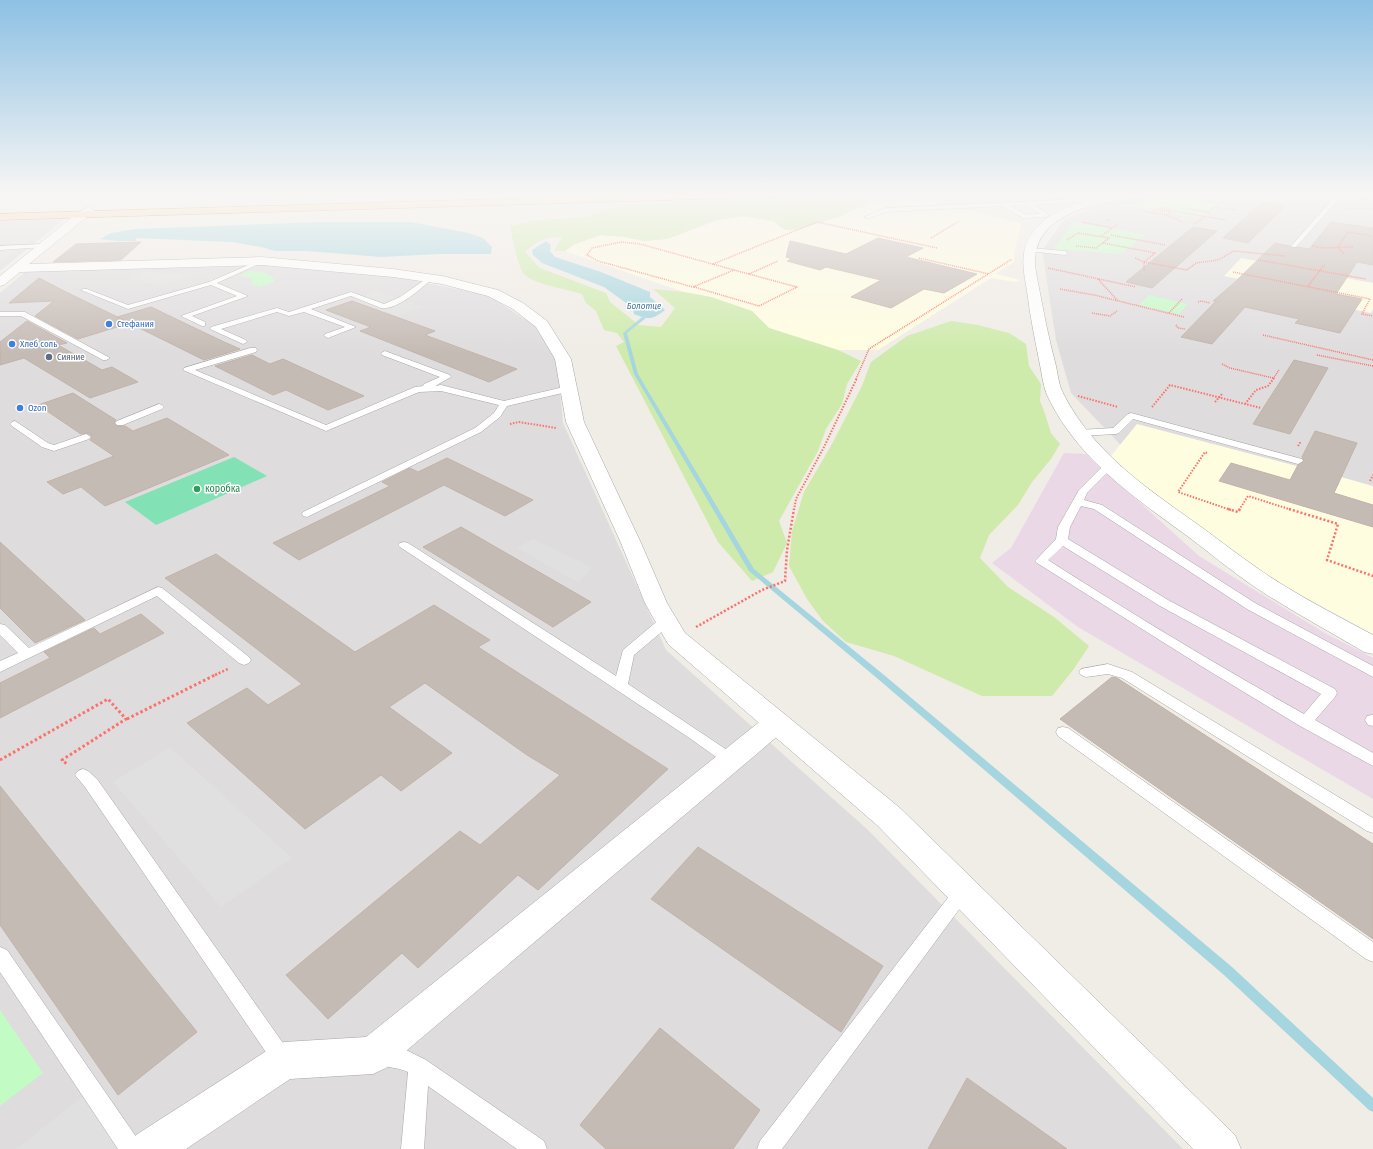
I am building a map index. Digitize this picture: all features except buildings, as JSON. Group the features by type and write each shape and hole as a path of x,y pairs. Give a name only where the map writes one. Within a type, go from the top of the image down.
{"street":[{"path":"8,275 43,247"},
{"path":"1029,247 1023,254 1029,271 1041,338 1054,393 1079,433 1119,475 1167,513 1273,589 1373,646"},
{"path":"8,275 262,261 344,268 430,278 493,293 518,306 542,324 563,359 575,422 631,543 656,603 676,638 889,817 1221,1149"},
{"path":"150,1149 284,1061 373,1055 777,722"}],"lane":[{"path":"0,247 17,247"},
{"path":"1023,254 1066,253"},
{"path":"85,290 128,307 211,283 262,261"},
{"path":"243,342 214,328 277,310 289,314 352,294 384,306 403,299 430,278"},
{"path":"202,324 185,316 244,296 211,283"},
{"path":"304,309 352,327 328,336"},
{"path":"0,314 22,314 106,358"},
{"path":"253,350 187,370 326,428 447,377 385,353"},
{"path":"418,389 441,388 504,404 568,389"},
{"path":"307,514 482,428 497,415 504,404"},
{"path":"120,423 159,407"},
{"path":"1079,433 1116,431 1131,416 1298,461"},
{"path":"15,424 45,445 54,448 86,437"},
{"path":"1110,465 1083,492 1064,526 1062,540 1041,562 1114,609 1224,676 1373,760"},
{"path":"1078,502 1098,507 1251,606 1373,672"},
{"path":"1062,540 1164,603 1330,693 1305,722"},
{"path":"404,545 693,733 731,760"},
{"path":"0,667 158,591 244,660"},
{"path":"621,686 628,653 666,621"},
{"path":"0,628 27,654"},
{"path":"1086,672 1108,669 1127,675 1373,826"},
{"path":"1063,732 1373,953"},
{"path":"87,779 284,1061"},
{"path":"768,1149 963,891"},
{"path":"0,956 131,1149"},
{"path":"373,1055 404,1059 419,1067 536,1149"},
{"path":"413,1149 419,1067"}],"path":[{"path":"597,247 592,248 587,255 598,261 759,306 797,287 650,247"},
{"path":"713,264 756,247"},
{"path":"931,247 937,248"},
{"path":"1122,247 1155,253 1144,262"},
{"path":"1321,247 1353,248"},
{"path":"1338,248 1344,254"},
{"path":"1135,258 1144,262 1187,270 1196,263 1218,260 1234,251 1286,256"},
{"path":"691,629 762,590 785,581 787,550 796,499 828,440 869,349 1023,254"},
{"path":"919,258 990,274"},
{"path":"1258,260 1366,279"},
{"path":"749,274 778,261"},
{"path":"1144,262 1144,270"},
{"path":"1308,286 1325,264"},
{"path":"1048,268 1136,287"},
{"path":"693,287 734,270"},
{"path":"1232,272 1370,299 1362,314 1373,316"},
{"path":"1098,279 1118,301"},
{"path":"1060,289 1184,317"},
{"path":"1168,313 1182,299"},
{"path":"1198,302 1201,301 1210,303"},
{"path":"1092,314 1093,312 1110,316 1117,311"},
{"path":"1176,325 1178,328 1185,329"},
{"path":"1262,335 1373,360"},
{"path":"1317,355 1373,366"},
{"path":"1222,364 1273,378"},
{"path":"1245,404 1256,390 1268,386 1279,370"},
{"path":"1150,409 1170,385 1261,408"},
{"path":"1216,402 1222,394"},
{"path":"1074,395 1124,409"},
{"path":"482,428 519,422 558,428"},
{"path":"1204,455 1178,492 1238,512 1248,496 1338,524 1326,560 1373,576"},
{"path":"1370,481 1373,475"},
{"path":"87,779 62,760 126,719 191,688 244,660"},
{"path":"0,760 108,699 126,719"}],"shaded area":[{"path":"0,247 30,247 0,271"},
{"path":"5,247 21,247 0,262 0,250"},
{"path":"571,247 1015,247 1014,262 996,274 1020,280 1016,282 991,278 878,350 838,350 769,328 752,311 711,297 684,292 565,251"},
{"path":"1045,247 1373,247 1373,630 1184,511 1071,393 1056,340 1042,250"},
{"path":"1241,258 1373,283 1373,309 1371,313 1232,285 1238,279 1224,276"},
{"path":"259,264 389,276 488,295 535,326 557,360 563,423 666,650 868,830 1183,1149 0,1149 0,293 25,272"},
{"path":"147,272 188,275 163,285 131,279"},
{"path":"376,291 423,307 398,316 354,299"},
{"path":"1137,424 1297,466 1290,480 1334,493 1341,477 1373,486 1373,634 1281,584 1195,526 1142,487 1111,456"},
{"path":"1064,453 1086,454 1199,556 1323,632 1373,658 1373,799 1078,627 992,563 1011,548"},
{"path":"533,539 592,567 579,583 517,548"},
{"path":"170,747 292,858 221,907 113,782"},
{"path":"91,1090 123,1149 16,1149"}],"green space":[{"path":"515,247 531,247 525,252 540,268 606,293 610,302 639,325 661,327 675,308 653,289 684,292 711,297 752,311 769,328 838,350 861,361 847,384 842,404 826,429 818,451 779,521 787,543 773,572 752,581 718,542 616,346 624,342 617,333 604,330 596,311 586,303 582,294 543,284 529,278 522,271 517,259"},
{"path":"557,247 571,247 565,251 554,251"},
{"path":"1056,247 1130,247 1121,254 1054,249"},
{"path":"250,271 258,271 268,274 275,282 260,287 250,284 254,279 239,276"},
{"path":"1149,295 1188,304 1179,314 1139,305"},
{"path":"951,321 978,325 1009,333 1026,344 1029,366 1041,384 1040,401 1051,433 1060,444 1051,459 1032,482 1018,505 989,535 980,558 1008,587 1054,617 1089,646 1073,670 1052,696 982,696 894,656 846,642 823,621 807,599 789,566 792,531 804,492 832,444 862,386 871,362 907,336"},
{"name":"коробка","path":"234,457 267,476 156,525 125,502"},
{"path":"0,1010 43,1073 0,1106"}],"water":[{"path":"259,247 492,247 491,254 440,254 381,257 307,251 275,251"},
{"name":"Болотце","path":"537,247 551,247 550,251 555,257 601,272 650,292 650,297 665,310 657,316 650,318 634,314 633,308 604,287 542,263 533,255 532,250"}],"waterway":[{"path":"644,318 625,333 636,374 751,570 881,677 1228,971 1373,1106"}],"place":[{"name":"Стефания","path":"109,324"},
{"name":"Хлеб соль","path":"12,344"},
{"name":"Сияние","path":"49,357"},
{"name":"Ozon","path":"20,408"},
{"name":"коробка","path":"197,489"}]}
